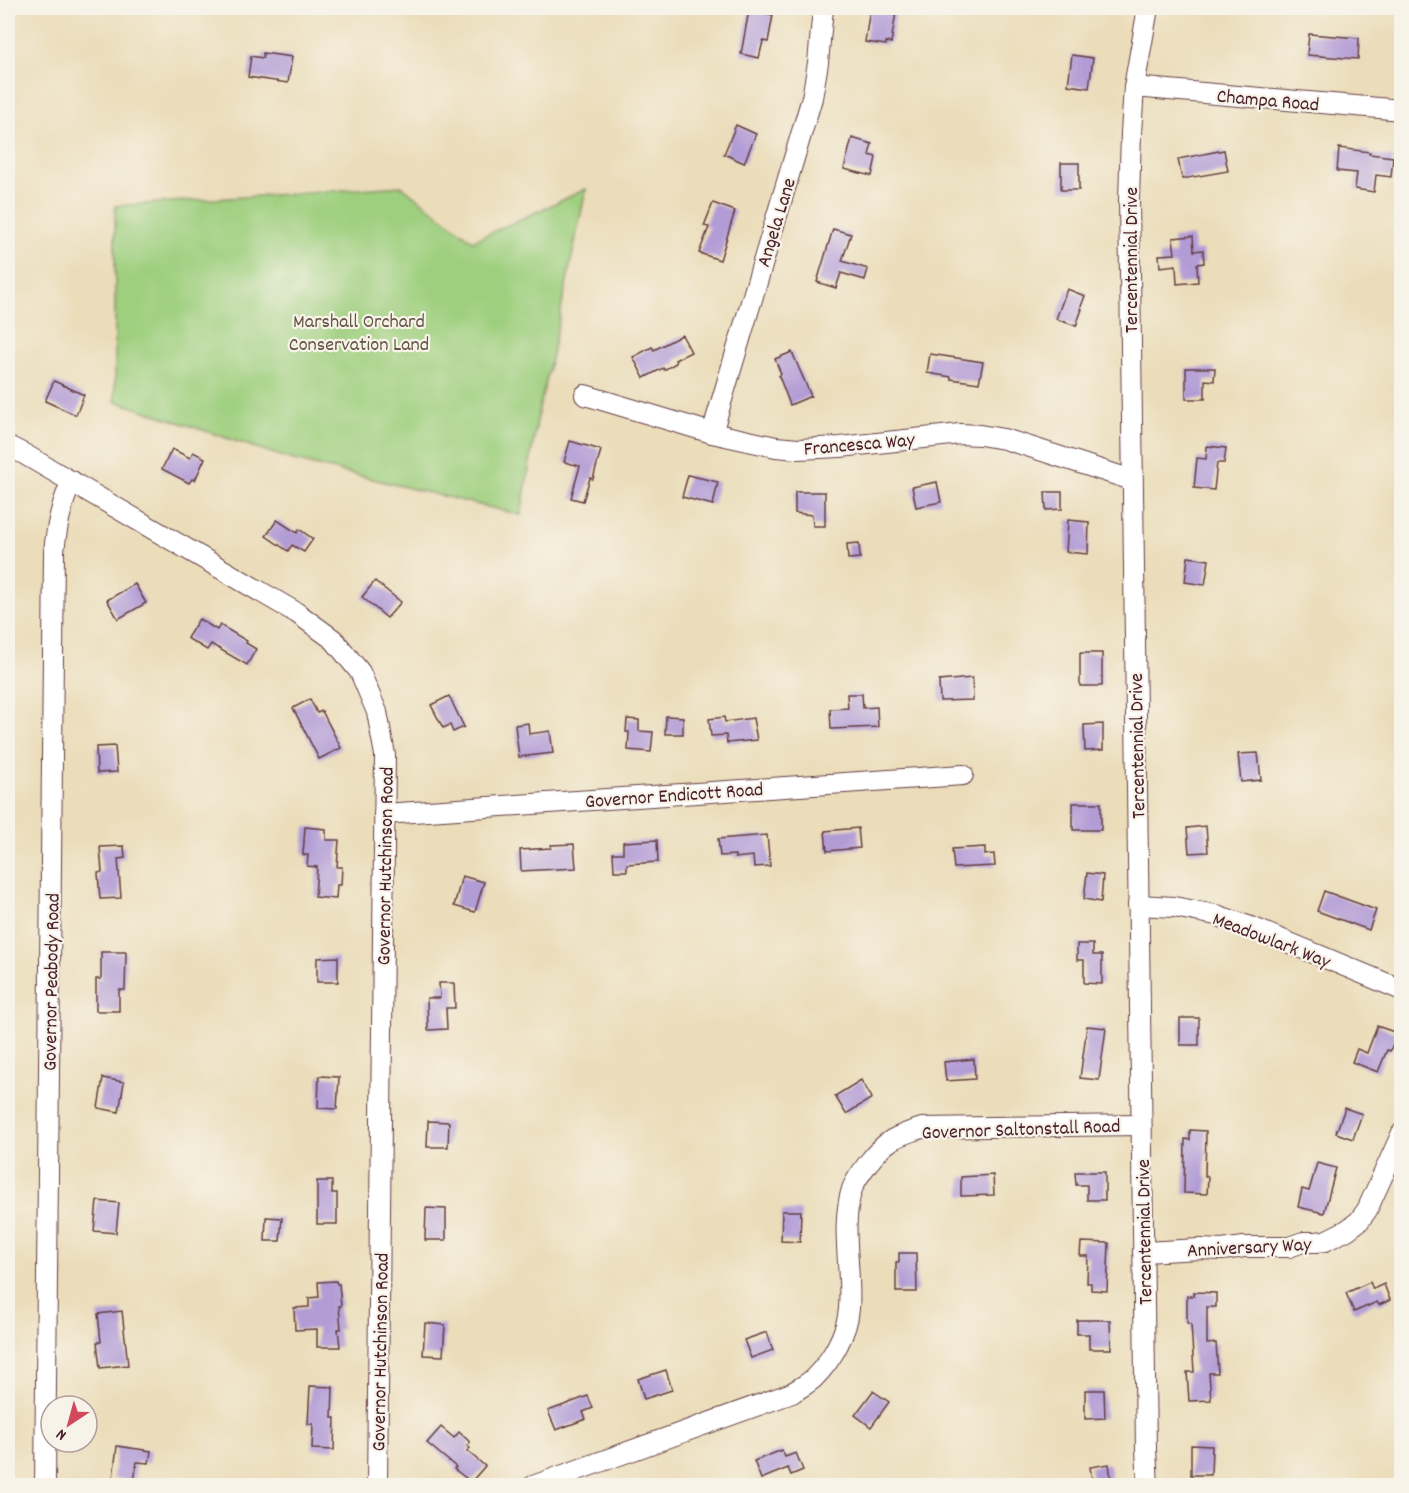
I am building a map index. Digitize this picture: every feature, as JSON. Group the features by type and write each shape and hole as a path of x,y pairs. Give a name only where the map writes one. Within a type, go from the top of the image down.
{"street":[{"name":"Angela Lane","path":"712,433 812,98 823,8"},
{"name":"Tercentennial Drive","path":"1148,8 1134,87 1129,200 1148,1485"},
{"name":"Champa Road","path":"1134,87 1401,110"},
{"name":"Francesca Way","path":"585,394 712,433 776,447 798,449 840,447 951,435 980,435 1004,439 1132,480"},
{"name":"Governor Hutchinson Road","path":"8,446 297,613 334,639 360,672 377,712 385,754 378,1485"},
{"name":"Governor Peabody Road","path":"45,1485 54,551 64,497 72,481"},
{"name":"Governor Endicott Road","path":"384,814 963,775"},
{"name":"Meadowlark Way","path":"1138,905 1173,907 1216,915 1401,990"},
{"name":"Governor Saltonstall Road","path":"532,1485 792,1393 814,1379 830,1358 843,1334 849,1309 847,1219 852,1188 880,1148 900,1135 922,1128 1141,1125"},
{"name":"Anniversary Way","path":"1143,1252 1289,1247 1303,1242 1325,1240 1341,1233 1359,1221 1367,1210 1401,1133"}],"green space":[{"name":"Marshall Orchard Conservation Land","path":"402,186 473,241 586,189 539,409 521,515 290,459 115,401 115,206"}],"building":[{"path":"870,8 891,8 890,11 896,12 891,43 886,42 886,45 865,42"},
{"path":"749,10 773,15 768,42 763,41 759,58 741,54"},
{"path":"1309,34 1359,38 1358,59 1307,55"},
{"path":"263,53 292,57 288,83 248,77 251,56 263,58"},
{"path":"1072,55 1093,58 1089,88 1068,85"},
{"path":"736,125 756,134 744,163 724,154"},
{"path":"852,138 872,144 869,155 876,157 872,176 844,169"},
{"path":"1339,148 1393,157 1391,177 1376,175 1374,192 1355,189 1357,173 1337,171"},
{"path":"1224,150 1228,171 1182,179 1178,159"},
{"path":"1061,163 1079,163 1079,190 1061,190"},
{"path":"713,203 735,211 720,260 699,253 709,227 704,226"},
{"path":"833,229 851,234 842,261 868,269 865,280 841,273 836,288 817,282"},
{"path":"1193,236 1194,251 1203,250 1204,263 1197,264 1198,282 1177,284 1176,265 1160,267 1159,255 1175,254 1173,238"},
{"path":"1067,289 1085,296 1076,326 1056,319"},
{"path":"682,335 691,352 675,360 676,363 664,370 663,368 644,378 633,357 652,347 654,350"},
{"path":"792,352 811,396 790,405 775,359"},
{"path":"930,354 983,362 979,383 927,373"},
{"path":"1186,368 1215,368 1214,381 1205,380 1205,399 1186,399"},
{"path":"54,381 84,395 76,415 45,401"},
{"path":"570,441 601,450 593,479 590,478 583,501 571,498 580,466 564,462"},
{"path":"1207,446 1226,448 1224,463 1217,463 1214,490 1194,488 1197,458 1206,459"},
{"path":"172,449 190,458 193,452 205,458 195,480 192,479 189,483 162,469"},
{"path":"688,475 718,482 713,505 682,497"},
{"path":"937,482 941,502 916,507 912,487"},
{"path":"795,492 825,492 825,526 813,526 812,515 795,513"},
{"path":"1045,492 1062,492 1062,509 1046,510"},
{"path":"277,520 297,533 299,529 313,539 304,552 292,545 288,551 266,536"},
{"path":"1068,520 1089,522 1088,554 1066,552"},
{"path":"859,543 860,558 848,559 847,544"},
{"path":"1188,557 1209,560 1205,585 1185,582"},
{"path":"375,581 401,602 387,618 362,597"},
{"path":"135,584 146,603 118,619 107,600"},
{"path":"199,619 217,630 220,625 256,649 247,665 211,644 207,650 187,638"},
{"path":"1080,653 1102,653 1102,686 1080,686"},
{"path":"972,678 973,700 940,701 939,681"},
{"path":"847,694 862,694 863,708 877,707 878,727 831,729 830,709 848,708"},
{"path":"449,696 464,727 453,732 450,725 443,728 431,705"},
{"path":"310,699 317,713 322,711 341,748 319,759 293,708"},
{"path":"666,716 683,717 683,734 665,734"},
{"path":"724,717 725,722 753,718 757,740 727,743 726,735 711,736 709,719"},
{"path":"627,719 639,720 639,731 653,732 651,752 628,750"},
{"path":"528,723 529,734 550,731 553,753 519,757 515,725"},
{"path":"1103,724 1103,750 1085,751 1084,725"},
{"path":"115,746 117,772 97,773 96,747"},
{"path":"1258,753 1261,780 1241,782 1238,754"},
{"path":"1073,803 1101,803 1101,830 1073,830"},
{"path":"1206,826 1208,852 1189,853 1187,828"},
{"path":"305,827 326,829 326,840 339,840 337,867 342,867 341,885 337,885 336,899 315,897 317,867 307,866 308,855 303,855"},
{"path":"858,828 860,848 827,851 825,831"},
{"path":"767,835 770,866 754,867 753,856 735,858 735,855 720,856 718,839"},
{"path":"657,840 658,862 627,864 627,871 614,871 613,853 623,853 623,842"},
{"path":"574,844 576,868 521,871 520,850"},
{"path":"124,846 125,858 118,859 121,898 100,899 98,873 102,872 100,847"},
{"path":"985,847 985,855 994,854 995,866 954,868 952,849"},
{"path":"1087,873 1103,875 1101,902 1084,899"},
{"path":"462,876 484,882 475,912 454,906"},
{"path":"1324,891 1376,910 1369,930 1317,911"},
{"path":"1077,944 1093,944 1093,955 1102,955 1102,984 1084,983 1084,960 1077,960"},
{"path":"101,952 126,952 125,990 119,990 119,1011 96,1011 96,979 101,979"},
{"path":"338,957 338,982 317,982 317,958"},
{"path":"439,983 454,983 455,1008 446,1008 447,1029 428,1030 427,998 440,998"},
{"path":"1180,1018 1199,1018 1199,1045 1180,1045"},
{"path":"1087,1026 1106,1028 1099,1080 1080,1078"},
{"path":"1377,1026 1397,1033 1378,1072 1352,1062 1357,1049 1367,1053"},
{"path":"974,1059 975,1079 946,1081 944,1062"},
{"path":"319,1076 339,1077 337,1109 318,1108"},
{"path":"103,1078 124,1082 119,1112 98,1108"},
{"path":"861,1080 872,1098 846,1114 835,1096"},
{"path":"1345,1108 1362,1114 1353,1139 1336,1133"},
{"path":"428,1121 449,1122 448,1147 427,1147"},
{"path":"1190,1130 1206,1131 1207,1194 1184,1193 1185,1139 1190,1140"},
{"path":"1317,1163 1336,1168 1324,1213 1298,1207 1302,1189 1309,1191"},
{"path":"1075,1172 1105,1172 1105,1200 1087,1200 1087,1185 1076,1185"},
{"path":"993,1175 994,1195 961,1196 961,1177"},
{"path":"317,1181 332,1181 332,1193 337,1193 337,1224 317,1224"},
{"path":"97,1201 119,1203 116,1233 94,1231"},
{"path":"426,1208 446,1209 446,1240 425,1240"},
{"path":"782,1211 801,1211 800,1242 781,1241"},
{"path":"266,1217 282,1218 280,1241 265,1241"},
{"path":"1081,1242 1109,1243 1107,1291 1091,1290 1091,1283 1087,1283 1088,1256 1080,1256"},
{"path":"899,1253 916,1253 917,1292 896,1292 896,1262 899,1262"},
{"path":"336,1281 339,1284 341,1306 339,1306 341,1329 338,1329 340,1347 317,1347 317,1329 295,1330 294,1308 309,1307 309,1298 319,1297 318,1282"},
{"path":"1370,1282 1373,1289 1384,1284 1390,1300 1379,1305 1377,1302 1354,1312 1346,1293"},
{"path":"1194,1292 1216,1293 1216,1307 1207,1307 1207,1344 1216,1343 1218,1373 1209,1373 1211,1400 1189,1401 1187,1372 1194,1372 1191,1324 1187,1323 1187,1296 1194,1296"},
{"path":"122,1311 128,1365 100,1368 97,1342 101,1342 98,1314"},
{"path":"1077,1320 1110,1320 1111,1349 1089,1349 1089,1334 1077,1334"},
{"path":"425,1323 445,1325 443,1356 423,1355"},
{"path":"767,1332 773,1350 751,1358 744,1340"},
{"path":"666,1370 672,1390 644,1399 638,1379"},
{"path":"310,1386 333,1387 334,1450 312,1449 313,1424 308,1424"},
{"path":"1085,1390 1104,1390 1105,1418 1085,1419"},
{"path":"873,1391 889,1402 871,1427 855,1415"},
{"path":"588,1396 593,1408 583,1412 586,1419 556,1430 548,1411"},
{"path":"441,1427 454,1438 459,1432 470,1442 467,1446 470,1448 467,1451 485,1466 471,1482 427,1443"},
{"path":"1191,1445 1212,1446 1211,1475 1191,1475"},
{"path":"117,1446 151,1451 149,1463 137,1462 134,1481 113,1478"},
{"path":"782,1450 785,1457 796,1453 803,1470 791,1475 788,1468 761,1479 754,1461"},
{"path":"1109,1464 1112,1485 1093,1485 1090,1467"}]}
